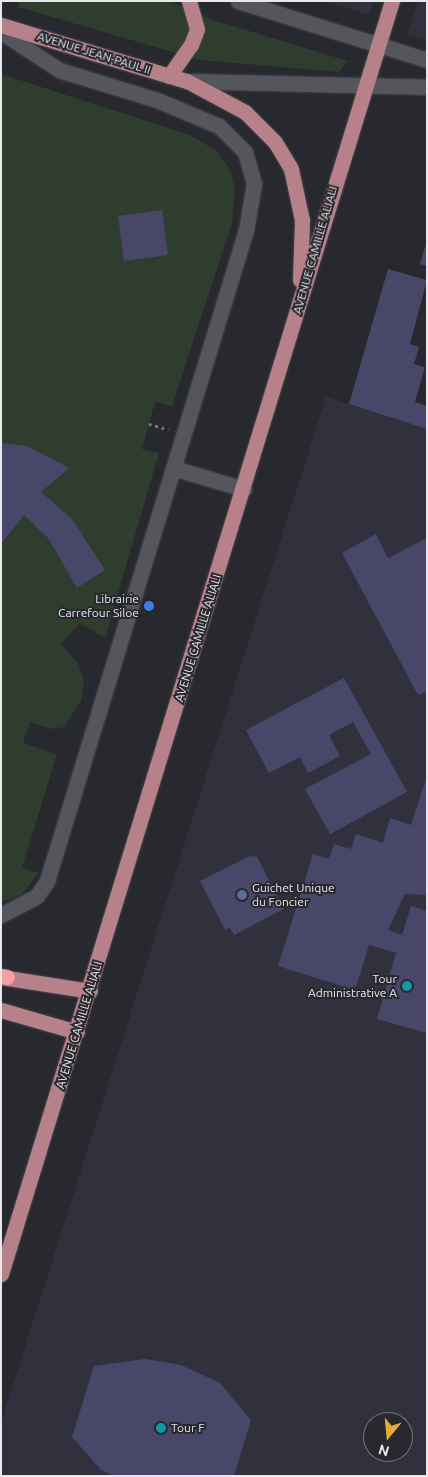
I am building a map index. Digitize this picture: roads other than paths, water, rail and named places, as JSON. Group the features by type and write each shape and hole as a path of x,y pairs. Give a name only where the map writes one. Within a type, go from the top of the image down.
{"main road":[{"path":"169,76 191,45 196,29 189,1"},
{"name":"AVENUE CAMILLE ALIALI","path":"1,1274 90,991 392,1"},
{"name":"AVENUE JEAN-PAUL II","path":"1,25 187,81 245,112 285,158 302,220 300,306"},
{"path":"3,977 90,991"},
{"path":"1,1010 77,1032"}],"street":[{"path":"238,1 427,60"},
{"path":"1,32 59,70 157,100 219,126 245,152 254,184 246,230 47,880 37,896 1,914"},
{"name":"AVENUE JEAN-PAUL II","path":"187,81 427,87"},
{"path":"173,468 244,489"}],"place":[{"name":"Librairie Carrefour Siloe","path":"149,606"},
{"name":"Guichet Unique du Foncier","path":"242,895"},
{"name":"Tour Administrative A","path":"407,986"},
{"name":"Tour F","path":"161,1428"}]}
